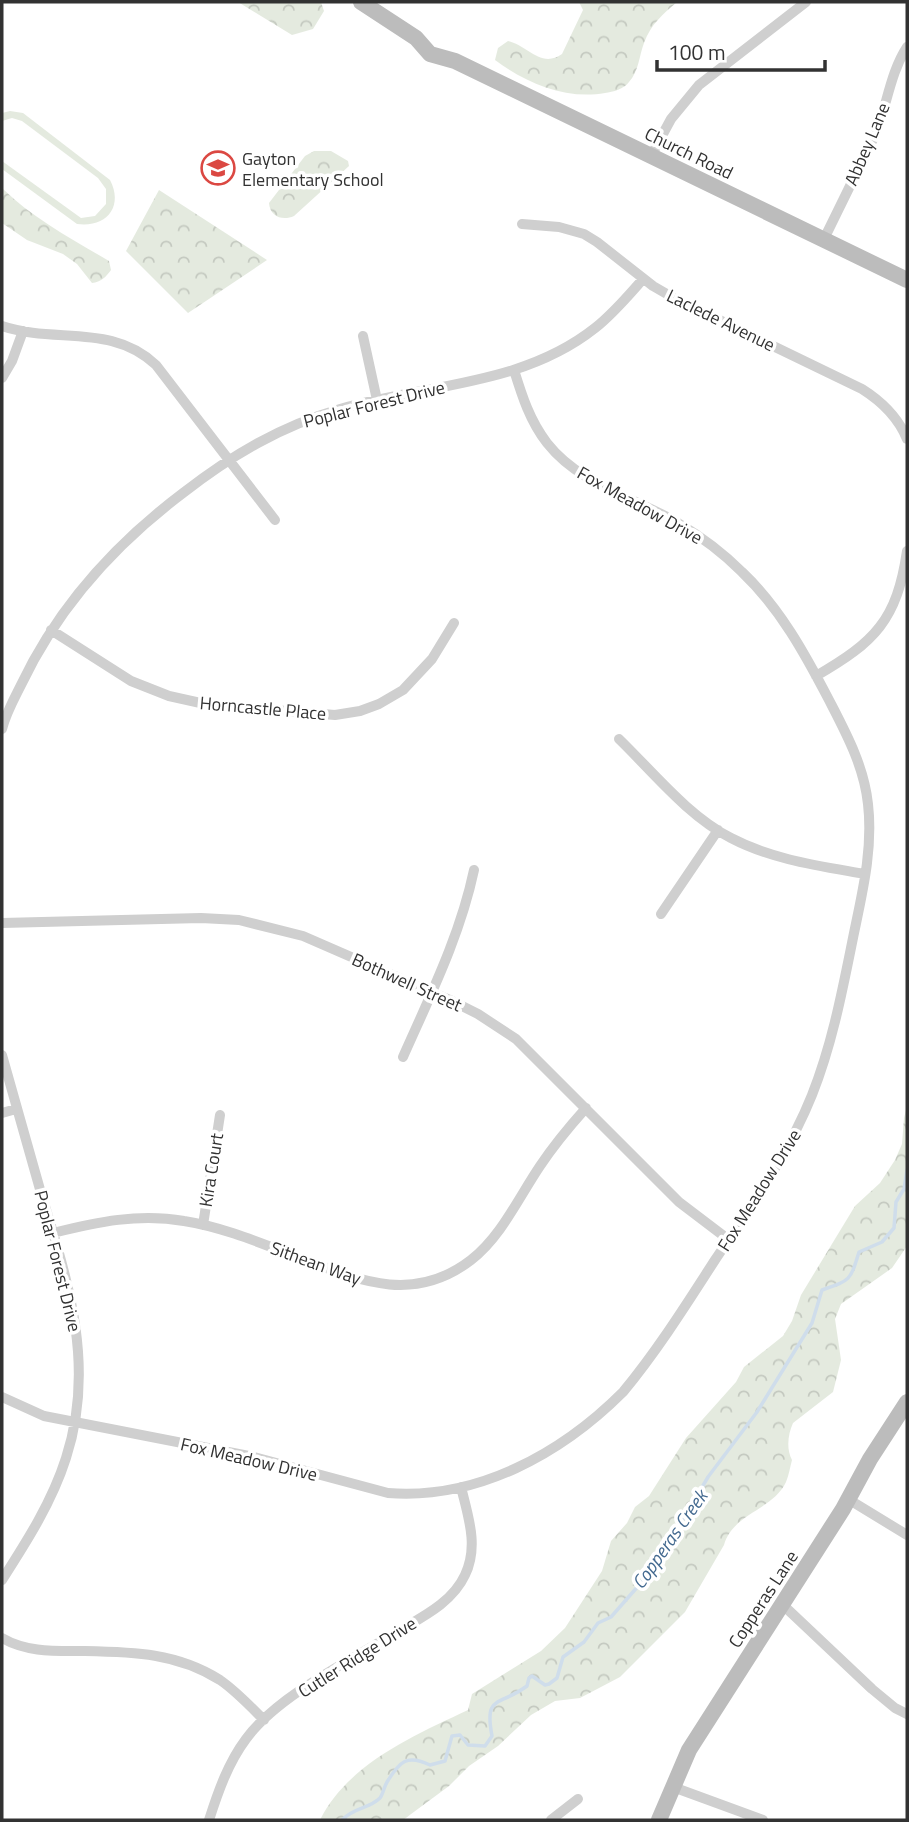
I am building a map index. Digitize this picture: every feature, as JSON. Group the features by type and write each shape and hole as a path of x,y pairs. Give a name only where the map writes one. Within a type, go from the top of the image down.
{"main road":[{"name":"Church Road","path":"361,2 415,38 437,43 455,61 907,279"},
{"name":"Copperas Lane","path":"659,1820 689,1751 783,1605 907,1402"}],"street":[{"path":"651,156 671,119 699,85 806,2"},
{"name":"Abbey Lane","path":"824,239 875,135 893,75 907,47"},
{"name":"Laclede Avenue","path":"522,224 559,227 584,234 643,279 672,297 862,389 884,405 907,439"},
{"name":"Poplar Forest Drive","path":"2,729 30,666 51,630 85,583 130,535 229,459 291,425 342,408 514,370 548,357 588,333 617,309 643,279"},
{"path":"2,326 23,331 103,338 142,352 156,365 275,520"},
{"path":"2,378 23,331"},
{"path":"363,336 377,400"},
{"name":"Fox Meadow Drive","path":"2,1396 29,1410 74,1423 254,1457 388,1493 421,1494 461,1487 516,1469 541,1457 580,1432 634,1379 771,1177 796,1131 829,1047 869,854 870,824 862,775 845,732 816,676 787,626 767,599 719,551 678,523 582,474 555,452 540,434 528,412 514,370"},
{"path":"816,676 862,647 882,625 897,597 907,551"},
{"name":"Horncastle Place","path":"51,630 131,681 169,696 205,704 335,715 379,705 403,690 432,659 454,623"},
{"path":"619,739 684,802 718,830 739,842 773,855 865,874"},
{"path":"662,915 718,830"},
{"path":"404,1057 458,932 474,870"},
{"name":"Bothwell Street","path":"2,923 201,918 239,920 303,936 432,992 478,1014 516,1039 679,1202 729,1240"},
{"name":"Poplar Forest Drive","path":"2,1055 72,1303 78,1341 79,1383 66,1458 50,1500 2,1580"},
{"name":"Sithean Way","path":"53,1233 134,1217 173,1219 203,1225 282,1251 358,1280 378,1285 411,1285 438,1278 465,1265 482,1250 558,1140 586,1108"},
{"path":"2,1113 16,1109"},
{"name":"Kira Court","path":"203,1225 220,1115"},
{"name":"Cutler Ridge Drive","path":"209,1820 222,1781 237,1753 264,1720 295,1695 430,1612 452,1595 464,1577 472,1545 470,1523 461,1487"},
{"path":"848,1499 907,1535"},
{"path":"783,1605 872,1689 907,1714"},
{"path":"2,1638 23,1647 40,1650 138,1652 166,1656 196,1667 220,1681 264,1720"},
{"path":"673,1787 763,1820"},
{"path":"551,1820 578,1799"}],"green space":[{"path":"238,2 321,2 324,11 313,29 292,35"},
{"path":"579,2 677,2 650,30 632,78 624,87 615,91 590,95 561,92 520,76 495,60 498,48 508,41 541,58 554,58 562,54 583,10"},
{"path":"2,113 23,113 110,180 115,199 110,214 96,223 77,224 2,169 2,161 81,218 95,216 106,204 106,189 98,178 22,121 12,118 2,121"},
{"path":"314,151 331,151 348,161 349,166 294,216 286,218 274,215 269,203 305,156"},
{"path":"2,188 39,218 109,261 109,273 92,283 77,264 63,254 27,240 2,223"},
{"path":"159,190 267,260 188,313 126,251"},
{"path":"907,1106 907,1246 892,1268 841,1304 835,1319 841,1360 833,1392 793,1423 788,1442 792,1460 786,1482 772,1499 744,1518 729,1534 685,1612 620,1677 580,1698 555,1701 531,1715 498,1746 403,1820 320,1820 332,1800 365,1767 404,1741 468,1710 472,1694 541,1651 565,1628 602,1571 611,1541 627,1523 635,1507 649,1496 686,1438 736,1382 744,1367 783,1336 792,1321 801,1295 855,1206 880,1183 895,1160 902,1144"}],"waterway":[{"name":"Copperas Creek","path":"342,1820 380,1798 400,1764 410,1760 430,1765 445,1761 452,1736 460,1735 468,1745 485,1746 492,1736 492,1707 527,1686 532,1676 545,1685 557,1678 563,1657 584,1642 598,1623 611,1617 647,1576 708,1477 757,1412 812,1323 822,1290 848,1278 859,1252 882,1242 894,1228 896,1202 904,1189 907,1170"}],"place":[{"name":"Gayton Elementary School","path":"218,168"}]}
